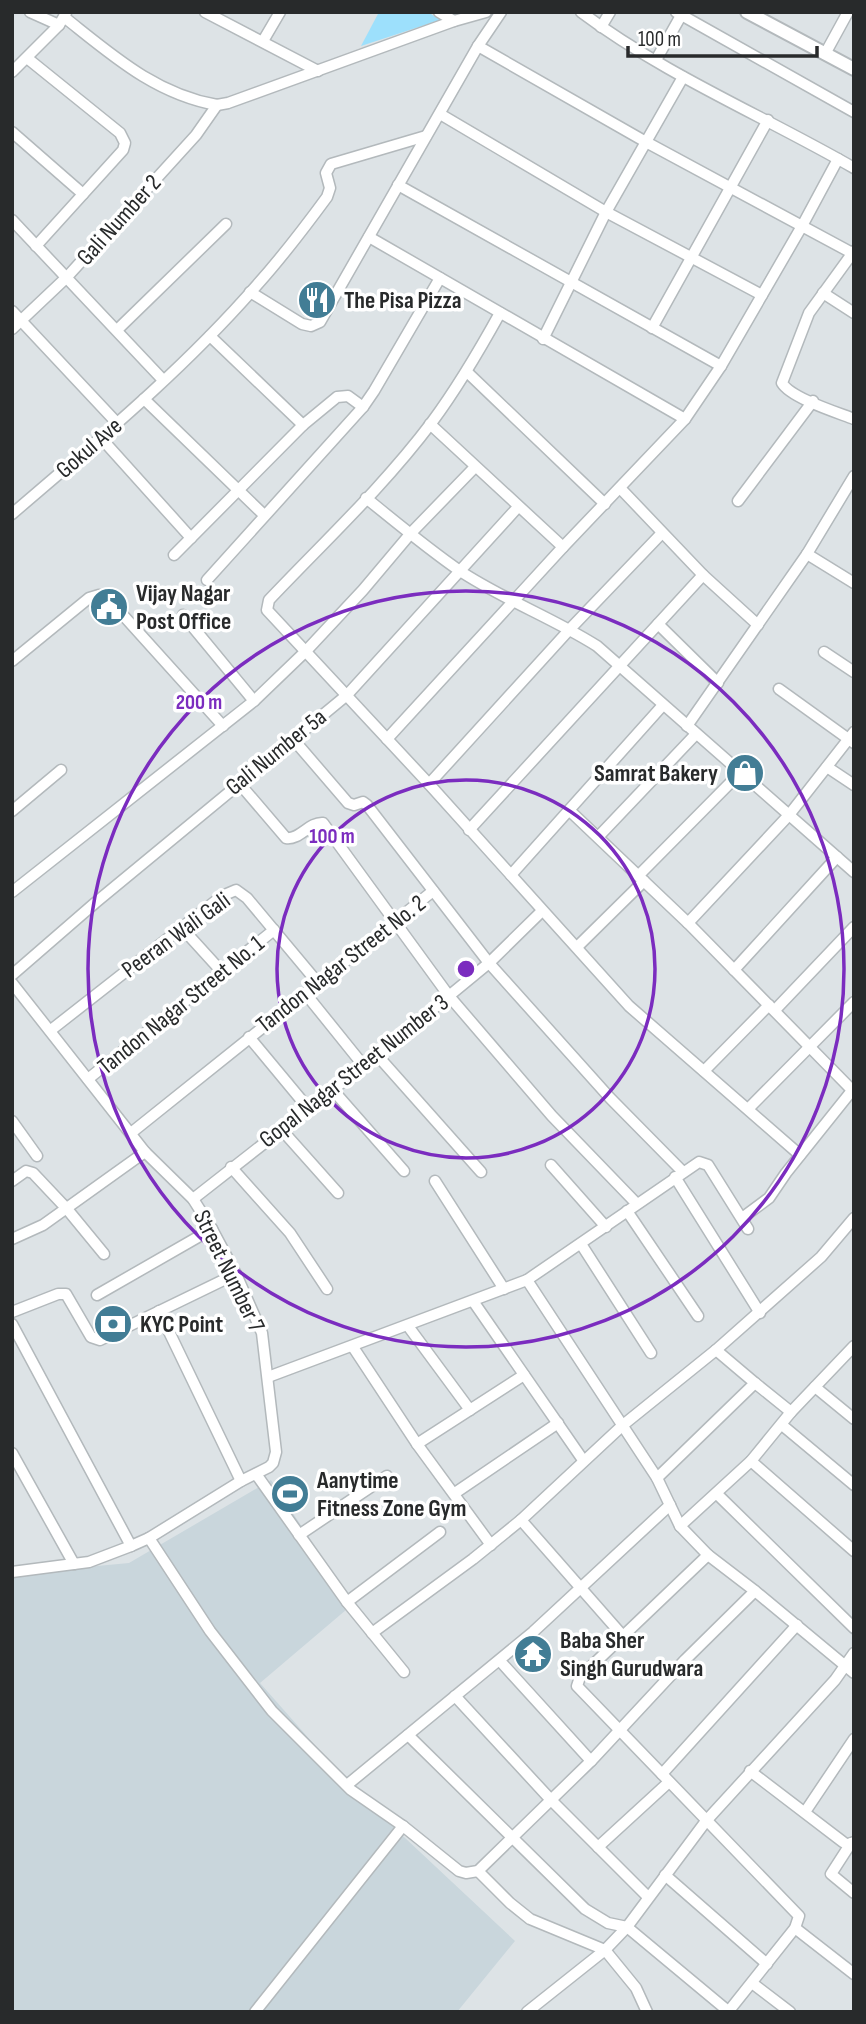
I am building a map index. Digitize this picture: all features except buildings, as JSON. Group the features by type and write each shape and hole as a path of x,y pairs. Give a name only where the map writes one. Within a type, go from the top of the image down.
{"street":[{"path":"30,12 63,18 132,71 152,82 218,105 486,12"},
{"path":"205,12 318,71"},
{"path":"263,41 280,12"},
{"path":"439,12 454,21"},
{"path":"250,292 302,324 316,324 324,316 478,46 501,12"},
{"path":"581,12 683,77 854,168"},
{"path":"601,27 610,12"},
{"path":"747,12 762,16 854,69"},
{"path":"825,54 849,12"},
{"path":"656,60 680,13 854,112"},
{"path":"12,72 63,18"},
{"path":"478,46 646,142 853,252 802,327 782,383 787,390 854,419"},
{"path":"27,58 123,138 123,150 36,246"},
{"path":"543,339 607,212 683,77"},
{"name":"Gali Number 2","path":"12,329 67,277 196,135 218,105"},
{"path":"439,114 607,212 762,295"},
{"path":"652,328 768,120"},
{"path":"12,132 83,194"},
{"name":"Gokul Ave","path":"12,514 117,424 210,336 293,242 327,197 330,188 326,173 331,164 426,136"},
{"path":"387,739 685,419 721,366 838,159"},
{"path":"398,184 721,366"},
{"path":"12,220 163,380"},
{"path":"117,330 226,224"},
{"path":"369,237 685,419"},
{"path":"207,580 363,407 440,278"},
{"path":"823,293 854,313"},
{"path":"12,311 117,424"},
{"path":"500,313 467,372 430,424 366,498 267,604 267,610 429,784 629,1006 800,1155"},
{"path":"210,336 303,425"},
{"path":"467,372 604,504"},
{"path":"174,555 303,425 337,397 342,395 363,407"},
{"path":"144,399 264,515"},
{"path":"738,501 813,401"},
{"path":"430,424 563,547"},
{"path":"101,438 191,538"},
{"path":"12,892 254,701 306,651 411,533 475,467"},
{"path":"687,726 850,492 854,477"},
{"path":"620,488 703,575 758,625"},
{"path":"366,498 460,571 513,603 570,629 620,665 854,872"},
{"name":"Gali Number 5a","path":"12,975 347,695 518,506"},
{"path":"429,784 570,629 662,533"},
{"path":"807,554 854,583"},
{"path":"469,830 703,575"},
{"path":"12,661 89,598 99,595 113,604 223,726"},
{"path":"183,615 254,701"},
{"path":"658,624 718,683"},
{"path":"824,652 854,672"},
{"path":"688,923 789,816 852,738 779,689"},
{"path":"511,875 663,705"},
{"path":"599,836 696,734"},
{"path":"293,739 348,803 351,805 363,802 367,805 489,962 679,1174 760,1313"},
{"path":"827,767 854,785"},
{"path":"12,811 61,770"},
{"path":"577,947 740,773"},
{"path":"239,783 286,838 293,839 317,823 323,823 449,996 552,1116 636,1203"},
{"path":"570,811 688,923 853,1089 769,1198 742,1219"},
{"path":"734,970 837,857"},
{"name":"Peeran Wali Gali","path":"51,1030 222,896 236,890 247,898 317,983"},
{"name":"Tandon Nagar Street No. 2","path":"131,1133 433,891"},
{"name":"Gopal Nagar Street Number 3","path":"193,1199 449,996 542,911"},
{"path":"704,1071 854,927"},
{"path":"182,928 222,972"},
{"name":"Tandon Nagar Street No. 1","path":"88,1079 274,930"},
{"name":"Street Number 7","path":"12,983 145,1152 193,1199 212,1229 236,1274 262,1333 275,1458 269,1467 131,1546 89,1562 12,1572"},
{"path":"305,993 363,1065"},
{"path":"748,1109 854,1002"},
{"path":"249,1037 308,1108"},
{"path":"377,1055 481,1172"},
{"path":"332,1089 404,1171"},
{"path":"12,1121 37,1156"},
{"path":"281,1129 338,1193"},
{"path":"12,1239 43,1225 145,1152"},
{"path":"268,1377 527,1280 699,1162 708,1166 748,1229"},
{"path":"551,1165 606,1227"},
{"path":"231,1167 290,1234 327,1289"},
{"path":"12,1181 26,1171 33,1173 104,1254"},
{"path":"435,1181 504,1289"},
{"path":"628,1211 698,1316"},
{"path":"372,1633 521,1520 623,1425 760,1313 821,1257 854,1218"},
{"path":"97,1296 212,1229"},
{"path":"581,1244 651,1353"},
{"path":"12,1312 58,1294 66,1294 91,1337 98,1340 236,1274"},
{"path":"527,1280 657,1478 680,1526 708,1555 850,1669"},
{"path":"473,1301 583,1460"},
{"path":"159,1311 241,1481"},
{"path":"12,1324 131,1546"},
{"path":"408,1325 470,1410"},
{"path":"353,1347 417,1444 491,1545"},
{"path":"680,1526 751,1461 791,1412 853,1348"},
{"path":"716,1350 791,1412"},
{"path":"417,1444 524,1375"},
{"path":"657,1478 755,1383"},
{"path":"815,1387 854,1419"},
{"path":"455,1493 558,1423"},
{"path":"782,1425 854,1485"},
{"path":"12,1452 74,1564"},
{"path":"751,1461 854,1550"},
{"path":"256,1474 347,1602 404,1672"},
{"path":"299,1535 387,1476"},
{"path":"717,1494 854,1628"},
{"path":"346,1785 500,1661 670,1505"},
{"path":"521,1520 622,1635"},
{"path":"347,1602 440,1532"},
{"path":"149,1538 210,1631 272,1711 346,1785 466,1873 478,1871 591,1761 685,1660 755,1591"},
{"path":"408,1735 585,1909 608,1923 627,1927 728,2011 795,1928 799,1921 796,1912 577,1686 580,1677 622,1635 708,1555"},
{"path":"598,1847 666,1778 797,1625"},
{"path":"527,2012 605,1950 627,1927 706,1821 835,1680 850,1669 854,1653"},
{"path":"500,1661 591,1761"},
{"path":"455,1696 551,1800 648,1897"},
{"path":"805,1812 854,1739"},
{"path":"750,1771 843,1842 853,1843"},
{"path":"256,2012 403,1826"},
{"path":"853,1843 831,1874 854,1893"},
{"path":"478,1871 530,1919 605,1950 636,1989 647,2012"},
{"path":"665,1875 767,1964"},
{"path":"795,1928 854,1975"},
{"path":"752,1983 790,2012"}],"shaded area":[{"path":"379,12 428,12 440,20 361,46"},
{"path":"271,1480 353,1604 260,1683 357,1793 515,1941 457,2012 12,2012 12,1574 129,1563"}],"place":[{"name":"The Pisa Pizza","path":"317,300"},
{"name":"Vijay Nagar Post Office","path":"109,607"},
{"name":"Samrat Bakery","path":"745,773"},
{"name":"KYC Point","path":"113,1324"},
{"name":"Aanytime Fitness Zone Gym","path":"290,1494"},
{"name":"Baba Sher Singh Gurudwara","path":"533,1654"}]}
